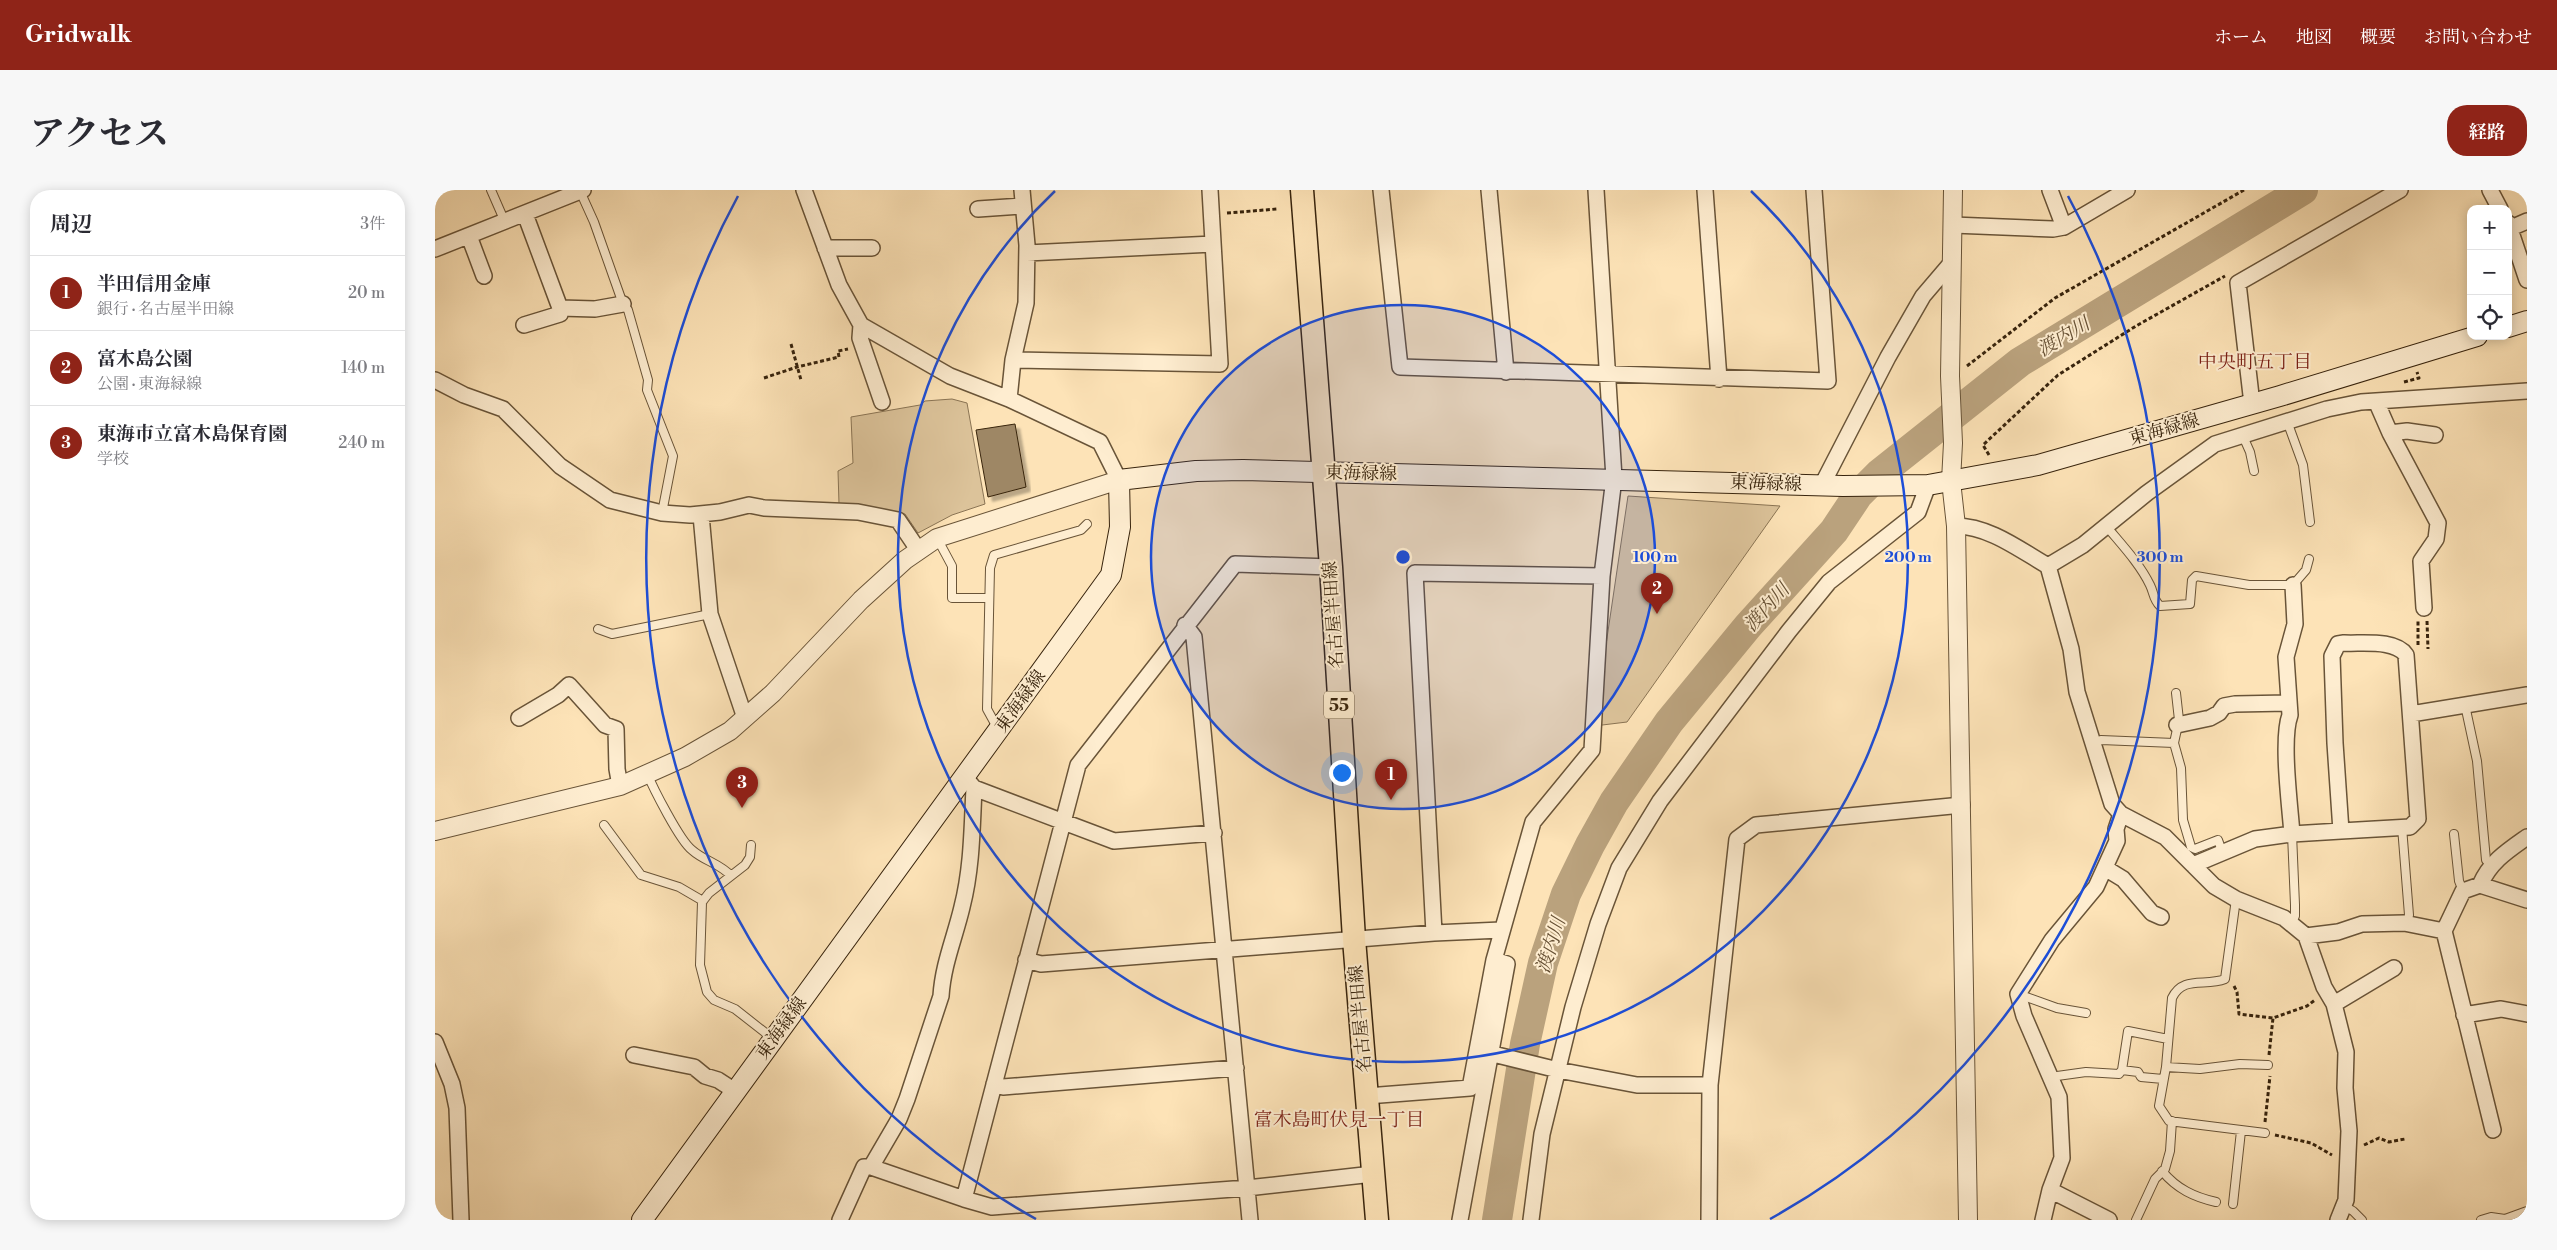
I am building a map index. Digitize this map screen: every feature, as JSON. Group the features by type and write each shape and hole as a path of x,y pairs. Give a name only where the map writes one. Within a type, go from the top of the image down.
{"main road":[{"name":"名古屋半田線","path":"1302,190 1331,567 1354,939 1377,1220"},
{"path":"2512,326 2527,321"},
{"name":"東海緑線","path":"642,1220 773,1039 969,783 999,731 1111,576 1120,527 1119,480 1197,471 1614,478 1843,486 1929,485 2038,465 2252,404 2467,339"}],"street":[{"path":"435,249 582,190"},
{"path":"804,190 839,285 861,326 862,344 882,402"},
{"path":"1009,399 1013,360 1026,303 1027,253 1022,190"},
{"path":"1013,360 1219,364 1210,190"},
{"path":"1381,190 1400,368 1828,381 1814,190"},
{"path":"1489,190 1506,372"},
{"path":"1367,1096 1470,1088 1501,930 1533,822 1592,750 1601,576 1614,478 1596,190"},
{"path":"1705,190 1719,379"},
{"path":"1953,190 1950,376 1953,443 1951,481 1956,526 1968,1220"},
{"path":"2050,190 2064,227"},
{"path":"1953,225 2053,229 2064,227 2127,190"},
{"path":"2252,404 2238,283 2400,190"},
{"path":"2490,190 2498,205"},
{"path":"978,209 1023,206"},
{"path":"524,325 560,314 560,308 525,214"},
{"path":"2512,225 2527,221"},
{"path":"2512,232 2527,280"},
{"path":"469,236 484,276"},
{"path":"1027,253 1213,244"},
{"path":"825,248 872,248"},
{"path":"1823,485 1887,357 1923,296 1952,262"},
{"path":"560,308 595,309 623,304"},
{"path":"435,832 620,786 647,772 685,757 730,731 745,718 773,693 861,600 905,560 937,538 1119,480 1100,442 1009,399 950,376 861,326"},
{"path":"435,380 464,395 503,409 560,466 610,500 661,513 701,515 749,505 764,508 858,512 899,520 919,551"},
{"path":"2049,566 2083,545 2147,493 2215,444 2242,434 2327,409 2376,400 2527,391"},
{"path":"2376,400 2390,433 2438,522 2436,539 2421,561 2424,608"},
{"path":"2390,433 2407,431 2435,435"},
{"path":"1531,1220 1553,1068 1619,868 1660,801 1789,631 1829,582 1918,512 1929,485"},
{"path":"701,515 710,614 745,718"},
{"path":"1956,526 1971,526 2049,566 2071,649 2077,692 2112,804 2121,814 2165,837 2214,886 2236,899 2284,918 2306,936 2324,987 2334,1004 2346,1052 2345,1088 2349,1120 2348,1154 2341,1213"},
{"path":"964,1199 1026,960 1057,852 1062,822 1077,765 1185,625 1235,564 1331,567"},
{"path":"1434,932 1415,573 1601,576"},
{"path":"2292,834 2286,657 2295,624 2293,584"},
{"path":"1185,625 1194,637 1250,1220"},
{"path":"2193,865 2255,839 2292,834 2402,828 2410,827 2418,819 2406,655 2394,646 2344,643 2338,644 2332,656 2341,831"},
{"path":"519,718 558,695 569,684 605,725 615,729 617,769 620,786"},
{"path":"2411,714 2527,695"},
{"path":"2177,725 2210,718 2219,713 2224,706 2289,702"},
{"path":"871,1167 899,1119 941,996 942,976 962,908 971,856 969,783 1062,822 1114,841 1214,833"},
{"path":"1709,1220 1710,1085 1737,839 1756,825 1962,805"},
{"path":"2043,1220 2050,1190 2062,1158 2059,1097 2024,1016 2019,994 2052,940 2096,887 2117,841 2116,829 2121,814"},
{"path":"2480,885 2491,865 2527,837"},
{"path":"2105,868 2123,879 2152,913 2161,917"},
{"path":"2493,1130 2444,930 2463,891 2480,885 2527,900"},
{"path":"2306,936 2338,932 2363,924 2407,923 2444,930"},
{"path":"1026,960 1041,964 1434,932 1501,930"},
{"path":"1460,1220 1485,1092 1489,1053 1507,964 1494,960"},
{"path":"2334,1004 2394,968"},
{"path":"2465,1015 2501,1009 2527,1014"},
{"path":"435,1042 452,1084 457,1108 461,1220"},
{"path":"1489,1053 1637,1085 1710,1085"},
{"path":"634,1055 694,1067 705,1076 719,1080 735,1091"},
{"path":"994,1084 1003,1087 1235,1068"},
{"path":"839,1220 864,1167 871,1167 992,1207 1247,1188 1373,1174"},
{"path":"2050,1190 2106,1219"}],"lane":[{"path":"491,190 505,222"},
{"path":"582,190 623,304 628,310 648,380 647,390 673,456 661,513"},
{"path":"2287,421 2303,465 2310,522"},
{"path":"2242,434 2250,452 2254,471"},
{"path":"999,731 987,709 990,568 994,555 1081,530 1087,524"},
{"path":"2107,527 2130,556 2150,586 2154,600 2160,606 2190,604 2192,580 2196,576 2249,585 2293,584 2306,570 2309,559"},
{"path":"937,538 952,566 952,598 989,598"},
{"path":"598,629 611,634 710,614"},
{"path":"2176,693 2179,720 2174,743 2181,768 2183,820 2191,847 2195,849 2218,840 2223,854"},
{"path":"2465,705 2477,761 2486,860 2491,865"},
{"path":"2093,743 2101,740 2174,743"},
{"path":"647,772 652,787 690,849 704,859 725,869 731,876"},
{"path":"604,825 641,875 679,887 703,901"},
{"path":"2402,828 2409,915 2407,923"},
{"path":"2291,925 2295,916 2292,834"},
{"path":"2454,834 2459,881 2463,891"},
{"path":"751,846 750,857 745,865 709,893 703,901 699,966 707,992 714,1000 735,1009 773,1039"},
{"path":"2236,899 2225,980 2215,983 2186,984 2177,988 2172,998 2166,1067 2159,1106 2169,1121 2265,1133"},
{"path":"2019,994 2057,1008 2086,1013"},
{"path":"2050,1077 2086,1072 2119,1074 2122,1070 2128,1031 2168,1039"},
{"path":"2166,1067 2200,1069 2240,1064 2268,1065"},
{"path":"2122,1070 2138,1072 2141,1077 2163,1079"},
{"path":"2136,1220 2155,1179 2162,1171 2171,1152 2172,1121"},
{"path":"2233,1204 2241,1131"},
{"path":"2162,1171 2191,1195 2217,1202"},
{"path":"2341,1213 2353,1210 2362,1220"},
{"path":"2481,1220 2491,1217 2505,1219 2527,1211"}],"path":[{"path":"1950,376 1979,360 2055,298 2244,190"},
{"path":"1211,214 1277,209"},
{"path":"1998,453 1989,455 1983,445 2058,375 2135,326 2231,273"},
{"path":"791,344 801,380"},
{"path":"764,378 797,367 839,357 839,351 862,344"},
{"path":"2403,651 2418,645 2418,608 2427,608 2428,648"},
{"path":"2225,980 2237,992 2239,1014 2273,1018 2307,1006 2324,987"},
{"path":"2273,1018 2268,1065 2270,1091 2265,1133 2311,1143 2338,1159 2379,1138 2389,1142 2405,1138"}],"shaded area":[{"path":"952,399 967,403 985,504 952,515 918,533 905,514 858,505 839,504 838,471 853,463 851,417 920,405 925,401"},
{"path":"1628,496 1780,506 1627,722 1594,726"}],"building":[{"path":"1015,424 1026,487 988,497 976,430"}],"waterway":[{"name":"渡内川","path":"1497,1220 1525,1044 1543,963 1566,894 1614,802 1669,722 1748,626 1834,531 1858,495 1879,474 2020,362 2303,190"}],"place":[{"name":"富木島公園","path":"1657,614"},
{"name":"半田信用金庫","path":"1391,800"},
{"name":"東海市立富木島保育園","path":"742,808"}],"district":[{"name":"中央町五丁目","path":"2255,361"},
{"name":"富木島町伏見一丁目","path":"1339,1119"}]}
